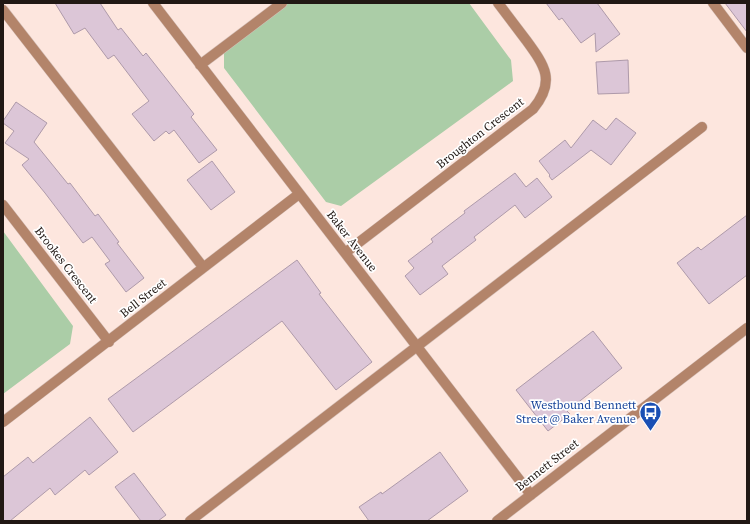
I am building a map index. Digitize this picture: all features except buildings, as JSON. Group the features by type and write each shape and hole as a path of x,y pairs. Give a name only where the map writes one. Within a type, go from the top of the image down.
{"street":[{"name":"Baker Avenue","path":"153,3 531,494"},
{"path":"200,65 282,3"},
{"name":"Broughton Crescent","path":"345,253 533,109 539,102 544,93 546,82 545,70 540,59 498,3"},
{"path":"713,3 747,48"},
{"path":"3,10 203,268"},
{"path":"190,521 702,127"},
{"name":"Bell Street","path":"3,422 109,342 299,194"},
{"name":"Brookes Crescent","path":"3,205 109,342"},
{"name":"Bennett Street","path":"497,521 747,328"}],"green space":[{"path":"282,3 469,3 511,60 513,81 341,206 326,202 224,68 224,47"},
{"path":"3,231 73,326 70,344 3,394"}],"place":[{"name":"Westbound Bennett Street @ Baker Avenue","path":"651,432"}]}
